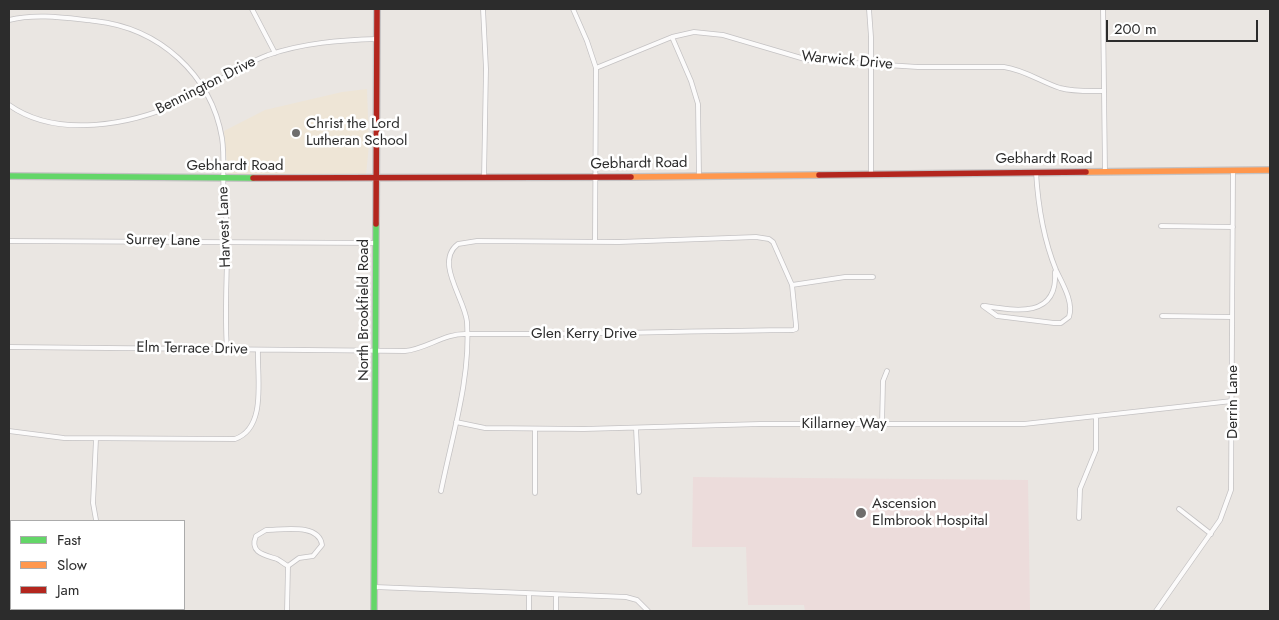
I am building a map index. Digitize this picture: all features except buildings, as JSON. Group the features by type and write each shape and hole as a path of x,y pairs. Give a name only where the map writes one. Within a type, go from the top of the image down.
{"street":[{"path":"252,9 275,53"},
{"name":"North Brookfield Road","path":"374,611 377,9"},
{"path":"482,9 486,69 484,178"},
{"path":"573,9 596,68 595,242"},
{"path":"869,9 872,64 871,174"},
{"path":"1103,9 1105,172"},
{"name":"Harvest Lane","path":"9,20 45,17 105,22 127,27 147,35 169,50 185,64 204,90 220,128 227,242 227,349"},
{"name":"Warwick Drive","path":"596,68 672,37 694,32 714,33 808,60 926,67 1004,67 1018,69 1059,87 1081,91 1104,91"},
{"path":"672,37 691,81 698,104 699,176"},
{"name":"Bennington Drive","path":"9,105 42,120 96,124 149,114 204,90 214,81 234,70 275,53 333,41 377,39"},
{"name":"Gebhardt Road","path":"9,176 376,179 1270,170"},
{"name":"Derrin Lane","path":"1156,611 1211,534 1224,513 1231,490 1233,171"},
{"path":"1036,172 1040,216 1054,266 1070,307 1069,317 1065,321 1054,323 997,316 983,306 1019,311 1035,308 1048,299 1052,292 1055,284 1054,266"},
{"path":"1161,226 1232,227"},
{"path":"441,490 463,385 467,334 466,311 451,275 450,255 454,247 468,241 595,242 756,237 769,239 773,242 792,285 845,277 873,277"},
{"name":"Surrey Lane","path":"9,241 376,243"},
{"name":"Glen Kerry Drive","path":"376,350 411,350 449,335 467,334 606,335 796,329 792,285"},
{"path":"1162,316 1232,317"},
{"name":"Elm Terrace Drive","path":"9,347 376,350"},
{"path":"9,431 64,438 235,439 244,436 252,428 257,416 258,350"},
{"path":"882,424 883,381 888,371"},
{"name":"Killarney Way","path":"456,422 485,428 536,429 760,424 1024,424 1096,418 1232,401"},
{"path":"1079,518 1080,489 1096,450 1096,418"},
{"path":"636,428 639,492"},
{"path":"535,493 536,429"},
{"path":"96,439 93,503 98,520"},
{"path":"1179,509 1211,534"},
{"path":"266,530 309,530 317,533 322,545 317,553 299,558 288,566 258,553 254,543 256,536 266,530"},
{"path":"287,611 288,566"},
{"path":"374,587 612,597 637,600 648,611"},
{"path":"528,611 529,594"},
{"path":"556,595 556,611"}],"shaded area":[{"name":"Christ the Lord Lutheran School","path":"367,89 369,145 366,175 232,176 228,174 224,131 265,110 342,92"},
{"name":"Ascension Elmbrook Hospital","path":"693,477 1028,480 1030,611 805,611 804,605 748,605 746,547 692,547"}],"traffic: fast":[{"path":"9,176 253,178"},
{"path":"374,611 376,224"}],"traffic: slow":[{"path":"1086,172 1270,170"},
{"path":"631,177 819,175"}],"traffic: jam":[{"path":"376,224 377,9"},
{"path":"819,175 1086,172"},
{"path":"253,178 631,177"}],"place":[{"name":"Christ the Lord Lutheran School","path":"296,133"},
{"name":"Ascension Elmbrook Hospital","path":"861,513"}]}
